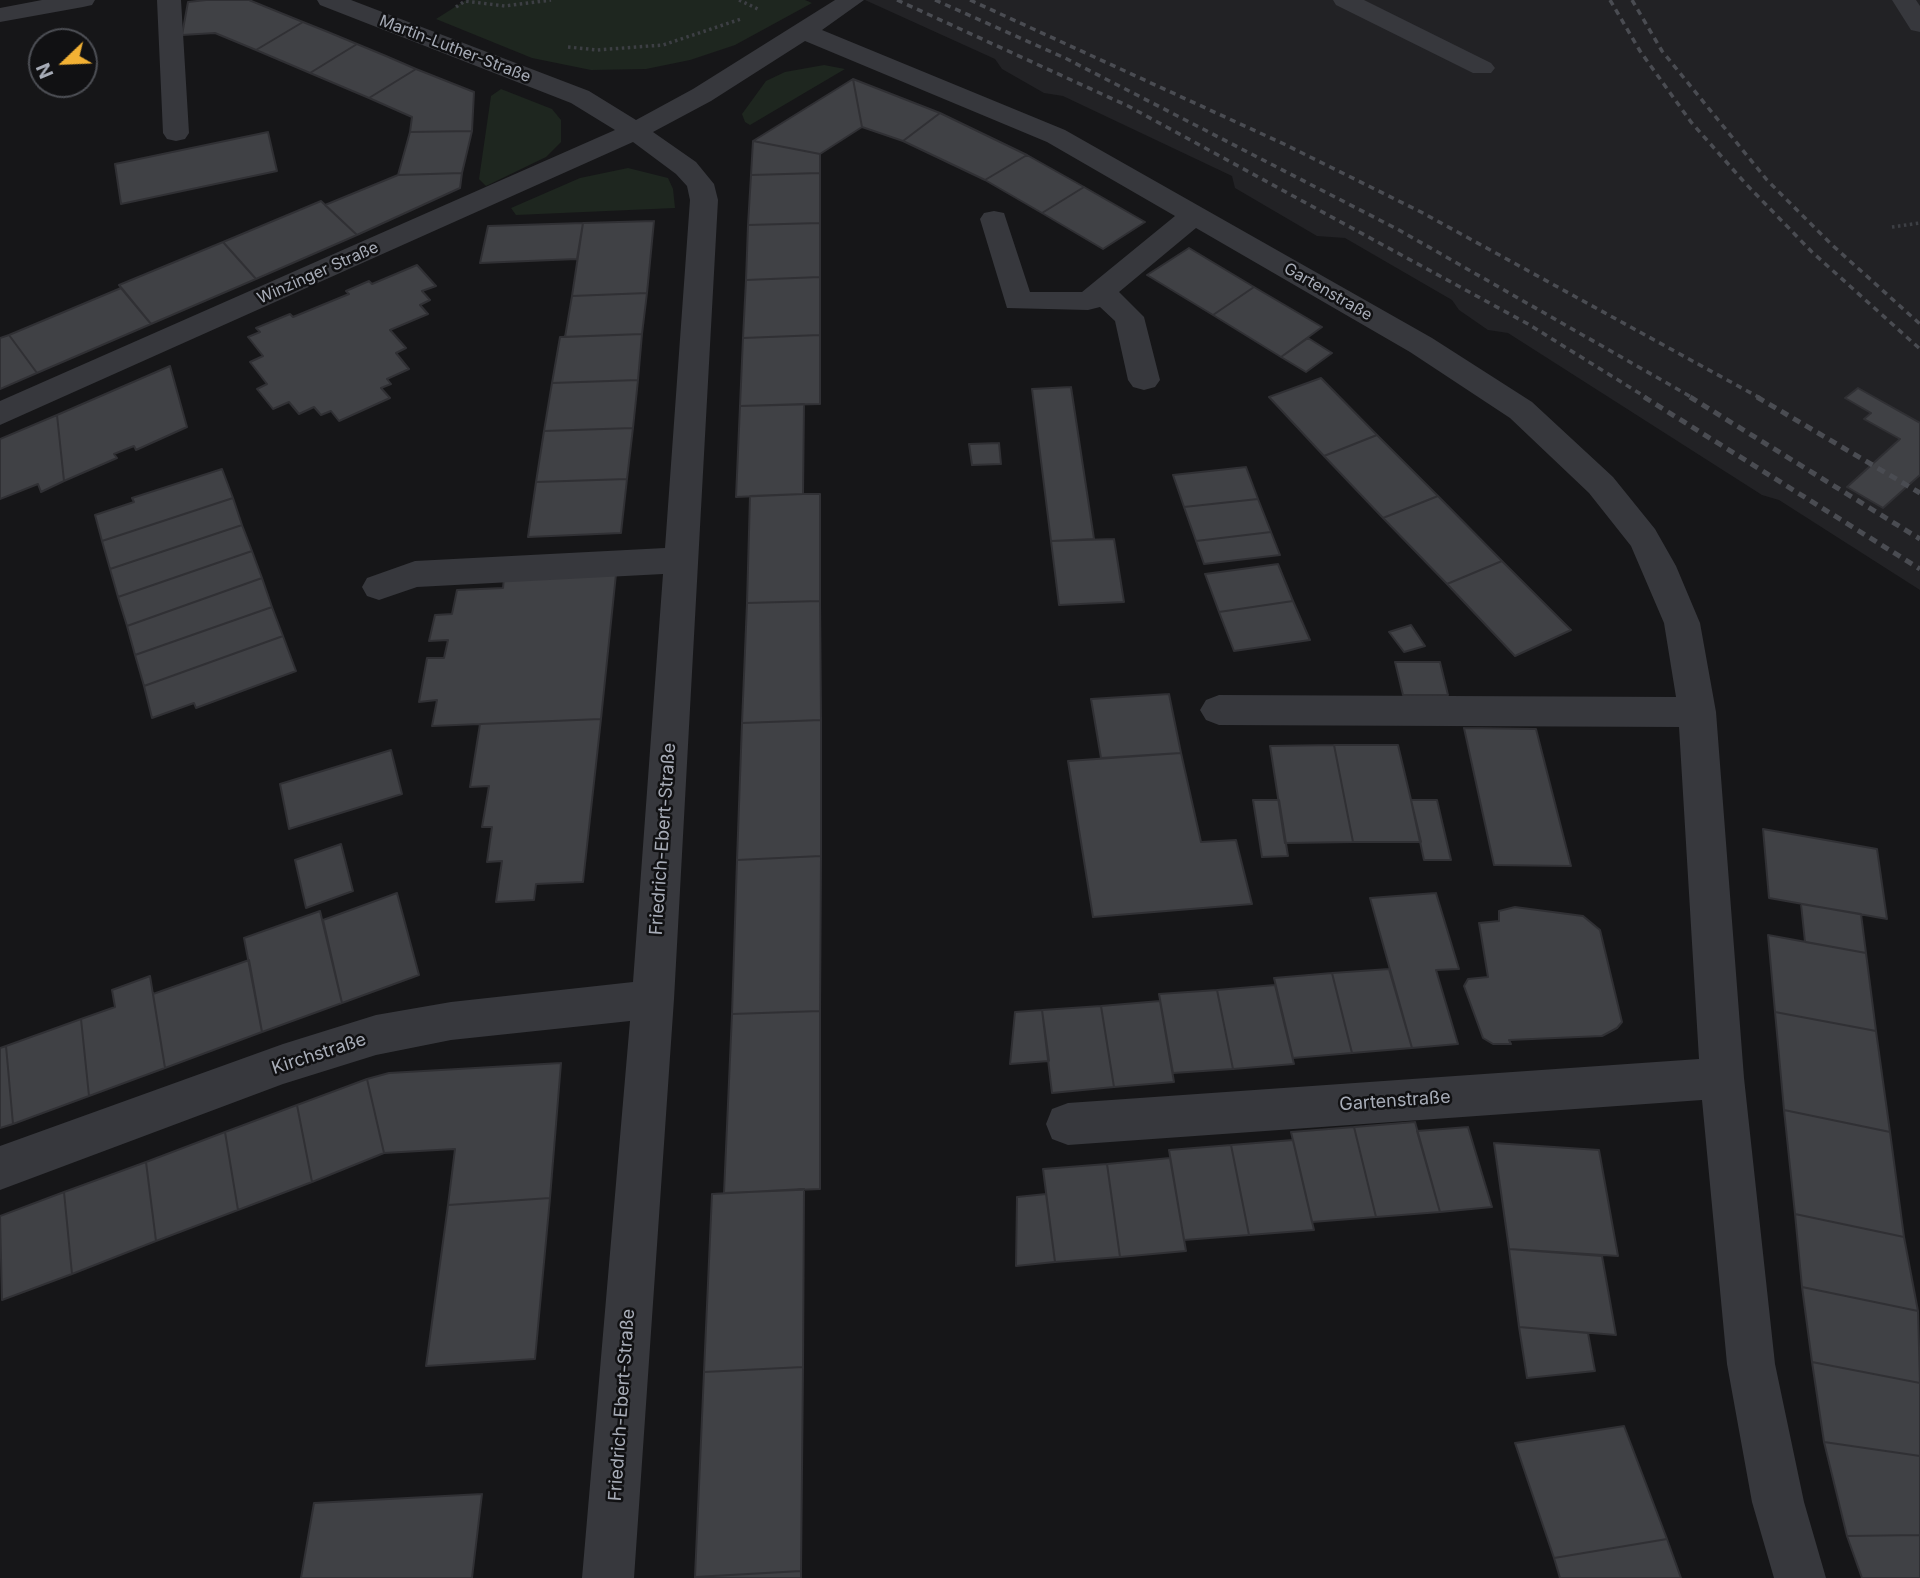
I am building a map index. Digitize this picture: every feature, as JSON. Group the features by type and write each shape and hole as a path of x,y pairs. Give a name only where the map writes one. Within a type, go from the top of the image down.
{"street":[{"path":"0,15 83,0"},
{"path":"169,0 176,134"},
{"name":"Martin-Luther-Straße","path":"330,0 580,97 635,110"},
{"path":"635,110 739,72 852,0"},
{"path":"1345,0 1482,68"},
{"path":"1904,0 1920,25"},
{"name":"Gartenstraße","path":"803,31 1056,136 1421,345 1521,410 1550,434 1623,511 1659,566 1682,623 1697,712 1722,1078 1751,1364 1778,1502 1800,1578"},
{"name":"Winzinger Straße","path":"0,414 635,110"},
{"name":"Friedrich-Ebert-Straße","path":"608,1578 653,999 704,200 700,184 635,110"},
{"path":"994,219 1018,301 1088,302 1194,215"},
{"path":"1101,292 1129,317 1144,380"},
{"path":"379,587 415,574 681,560"},
{"path":"1219,710 1697,712"},
{"name":"Kirchstraße","path":"0,1168 283,1064 376,1035 452,1021 653,999"},
{"name":"Gartenstraße","path":"1068,1125 1722,1078"}],"path":[{"path":"413,33 465,1 505,6 551,0"},
{"path":"563,47 597,50 663,45 763,12"},
{"path":"1892,227 1920,223"}],"shaded area":[{"path":"466,0 805,0 812,3 735,45 690,60 646,69 591,70 532,58 436,19"},
{"path":"865,0 1920,0 1920,590 1779,500 1762,495 1508,333 1488,330 1459,310 1452,300 1345,238 1317,236 1235,188 1232,176 1063,96 1044,93 1002,69 995,59"},
{"path":"824,65 845,69 750,125 745,122 742,114 766,81 785,72"},
{"path":"501,89 552,109 561,120 561,142 546,157 486,186 479,179 491,96"},
{"path":"628,168 668,178 673,189 675,208 516,215 511,208 580,178"}],"building":[{"path":"249,0 303,22 256,50 215,33 182,35 188,2"},
{"path":"303,22 357,44 310,73 256,50"},
{"path":"357,44 416,69 369,98 310,73"},
{"path":"416,69 474,92 472,131 410,132 412,117 369,98"},
{"path":"853,79 862,127 820,154 753,141"},
{"path":"853,79 940,113 903,141 862,127"},
{"path":"940,113 1027,155 985,180 903,141"},
{"path":"472,131 462,173 398,175 410,132"},
{"path":"268,132 277,171 121,204 115,164"},
{"path":"753,141 820,154 820,173 751,175"},
{"path":"1027,155 1084,187 1042,213 985,180"},
{"path":"462,173 460,188 357,235 325,205 398,175"},
{"path":"820,173 820,223 748,225 751,175"},
{"path":"1084,187 1145,222 1103,249 1042,213"},
{"path":"321,201 357,235 256,279 223,242"},
{"path":"654,221 647,293 572,296 583,223"},
{"path":"583,223 577,259 480,263 488,226"},
{"path":"820,223 820,277 746,280 748,225"},
{"path":"223,242 256,279 151,324 119,285"},
{"path":"1189,248 1254,287 1213,315 1147,275"},
{"path":"417,265 436,286 422,291 430,300 420,305 428,314 390,330 406,348 396,353 409,369 387,379 391,384 381,388 390,398 339,421 331,411 321,415 314,407 299,414 289,402 273,409 257,389 267,384 250,362 263,356 248,337 260,332 256,328 290,314 293,317 349,294 346,291 369,281 372,284"},
{"path":"820,277 820,335 743,338 746,280"},
{"path":"1254,287 1322,327 1281,357 1213,315"},
{"path":"121,288 151,324 37,373 9,335"},
{"path":"647,293 642,334 565,337 572,296"},
{"path":"642,334 638,380 552,383 560,337"},
{"path":"9,335 37,373 0,389 0,338"},
{"path":"820,335 820,404 740,406 743,338"},
{"path":"1308,338 1332,353 1306,372 1281,357"},
{"path":"170,366 187,427 136,450 134,446 114,454 117,458 64,481 57,415"},
{"path":"1321,378 1377,435 1324,456 1269,397"},
{"path":"638,380 633,428 544,431 552,383"},
{"path":"1071,387 1094,539 1051,541 1032,389"},
{"path":"1858,388 1920,423 1920,475 1883,508 1847,487 1900,439 1864,419 1871,413 1845,398"},
{"path":"804,404 803,494 736,497 740,406"},
{"path":"57,415 64,481 41,492 38,484 0,499 0,439"},
{"path":"633,428 627,479 536,482 544,431"},
{"path":"1377,435 1438,496 1383,518 1324,456"},
{"path":"999,443 1001,464 972,465 969,444"},
{"path":"1246,467 1258,499 1184,507 1173,475"},
{"path":"222,469 233,498 102,541 95,515 134,502 132,498"},
{"path":"627,479 621,533 528,537 536,482"},
{"path":"820,494 820,601 747,603 750,496"},
{"path":"1438,496 1502,561 1447,584 1383,518"},
{"path":"233,498 242,525 110,569 102,541"},
{"path":"1258,499 1271,532 1196,541 1184,507"},
{"path":"242,525 252,551 118,597 110,569"},
{"path":"1271,532 1280,555 1204,564 1196,541"},
{"path":"1114,539 1124,602 1059,605 1051,541"},
{"path":"252,551 262,578 127,626 118,597"},
{"path":"1502,561 1571,630 1515,656 1447,584"},
{"path":"1278,564 1293,601 1219,612 1205,574"},
{"path":"616,574 601,719 432,726 437,700 419,702 427,658 444,658 448,640 429,641 435,615 452,614 457,590 503,588 504,578"},
{"path":"262,578 272,607 135,655 127,626"},
{"path":"820,601 821,720 742,723 747,603"},
{"path":"1293,601 1310,640 1234,651 1219,612"},
{"path":"272,607 283,636 144,686 135,655"},
{"path":"1411,625 1425,646 1404,652 1389,632"},
{"path":"283,636 296,671 196,708 194,703 152,718 144,686"},
{"path":"1395,662 1440,662 1448,695 1403,695"},
{"path":"1169,694 1181,753 1101,758 1091,699"},
{"path":"601,719 583,882 536,884 534,900 496,902 502,861 487,862 492,827 482,827 489,786 470,787 480,724"},
{"path":"821,720 821,856 737,860 742,723"},
{"path":"1464,728 1536,729 1571,866 1494,865"},
{"path":"1334,745 1353,842 1285,843 1270,746"},
{"path":"1334,745 1398,745 1421,842 1353,842"},
{"path":"391,750 402,794 289,829 280,784"},
{"path":"1181,753 1201,842 1236,840 1252,904 1093,917 1068,761"},
{"path":"1253,800 1279,800 1288,856 1262,857"},
{"path":"1411,800 1437,800 1451,860 1424,860"},
{"path":"1763,829 1877,849 1887,919 1769,898"},
{"path":"341,844 353,891 306,908 295,860"},
{"path":"821,856 820,1011 732,1014 737,860"},
{"path":"397,893 419,975 342,1003 323,920"},
{"path":"1436,893 1459,969 1436,970 1458,1044 1412,1048 1370,898"},
{"path":"1801,904 1861,914 1866,953 1805,942"},
{"path":"1515,907 1583,916 1600,930 1622,1022 1617,1028 1602,1036 1509,1040 1511,1044 1493,1044 1483,1038 1464,986 1468,979 1488,977 1479,923 1499,921 1499,911"},
{"path":"320,911 342,1003 262,1032 244,938"},
{"path":"1768,935 1866,953 1876,1031 1775,1012"},
{"path":"249,960 262,1032 165,1068 153,994"},
{"path":"1389,969 1412,1048 1352,1053 1332,973"},
{"path":"1332,973 1352,1053 1293,1058 1274,978"},
{"path":"150,976 165,1068 89,1096 81,1019 115,1007 112,990"},
{"path":"1275,985 1294,1064 1233,1069 1217,990"},
{"path":"1217,990 1233,1069 1173,1073 1159,994"},
{"path":"1160,1001 1174,1082 1114,1087 1101,1006"},
{"path":"1101,1006 1114,1087 1052,1093 1042,1010"},
{"path":"1042,1010 1049,1061 1010,1064 1015,1012"},
{"path":"820,1011 820,1189 724,1193 732,1014"},
{"path":"1775,1012 1876,1031 1890,1132 1784,1110"},
{"path":"81,1019 89,1096 13,1124 6,1046"},
{"path":"6,1046 13,1124 0,1128 0,1048"},
{"path":"561,1063 550,1198 448,1205 455,1149 384,1153 367,1079 389,1073"},
{"path":"367,1079 384,1153 312,1182 297,1105"},
{"path":"297,1105 312,1182 238,1210 225,1132"},
{"path":"1784,1110 1890,1132 1904,1237 1795,1214"},
{"path":"1415,1122 1440,1212 1376,1217 1354,1127"},
{"path":"1354,1127 1376,1217 1312,1222 1291,1132"},
{"path":"1468,1127 1492,1207 1440,1212 1417,1131"},
{"path":"225,1132 238,1210 156,1241 146,1162"},
{"path":"1293,1140 1314,1230 1249,1235 1231,1145"},
{"path":"1494,1143 1599,1150 1618,1256 1509,1249"},
{"path":"1231,1145 1249,1235 1184,1240 1169,1150"},
{"path":"1170,1158 1186,1251 1120,1257 1107,1164"},
{"path":"146,1162 156,1241 72,1274 64,1192"},
{"path":"1107,1164 1120,1257 1055,1262 1043,1169"},
{"path":"804,1189 803,1367 704,1372 712,1194"},
{"path":"64,1192 72,1274 2,1300 0,1216"},
{"path":"1046,1194 1055,1262 1016,1266 1017,1197"},
{"path":"550,1198 535,1359 426,1366 448,1205"},
{"path":"1795,1214 1904,1237 1918,1311 1802,1287"},
{"path":"1509,1249 1602,1256 1616,1335 1519,1327"},
{"path":"1802,1287 1918,1311 1920,1383 1812,1362"},
{"path":"1519,1327 1588,1333 1595,1371 1527,1378"},
{"path":"1812,1362 1920,1383 1920,1456 1824,1442"},
{"path":"803,1367 801,1571 695,1577 704,1372"},
{"path":"1624,1426 1667,1539 1554,1558 1515,1443"},
{"path":"1824,1442 1920,1456 1920,1535 1847,1536"},
{"path":"482,1494 472,1578 301,1578 314,1503"},
{"path":"1920,1535 1920,1578 1862,1578 1847,1536"},
{"path":"1667,1539 1681,1578 1560,1578 1554,1558"},
{"path":"801,1571 801,1578 695,1578 695,1577"}],"railway":[{"path":"897,0 1128,106 1528,324 1647,398"},
{"path":"935,0 1065,58 1399,230 1693,398"},
{"path":"970,0 1284,144 1421,212 1760,398"},
{"path":"1610,0 1640,51 1691,122 1745,183 1812,252 1920,349"},
{"path":"1632,0 1662,51 1767,180 1831,244 1920,324"},
{"path":"1644,397 1920,569"},
{"path":"1690,397 1920,539"},
{"path":"1757,397 1920,493"}]}
